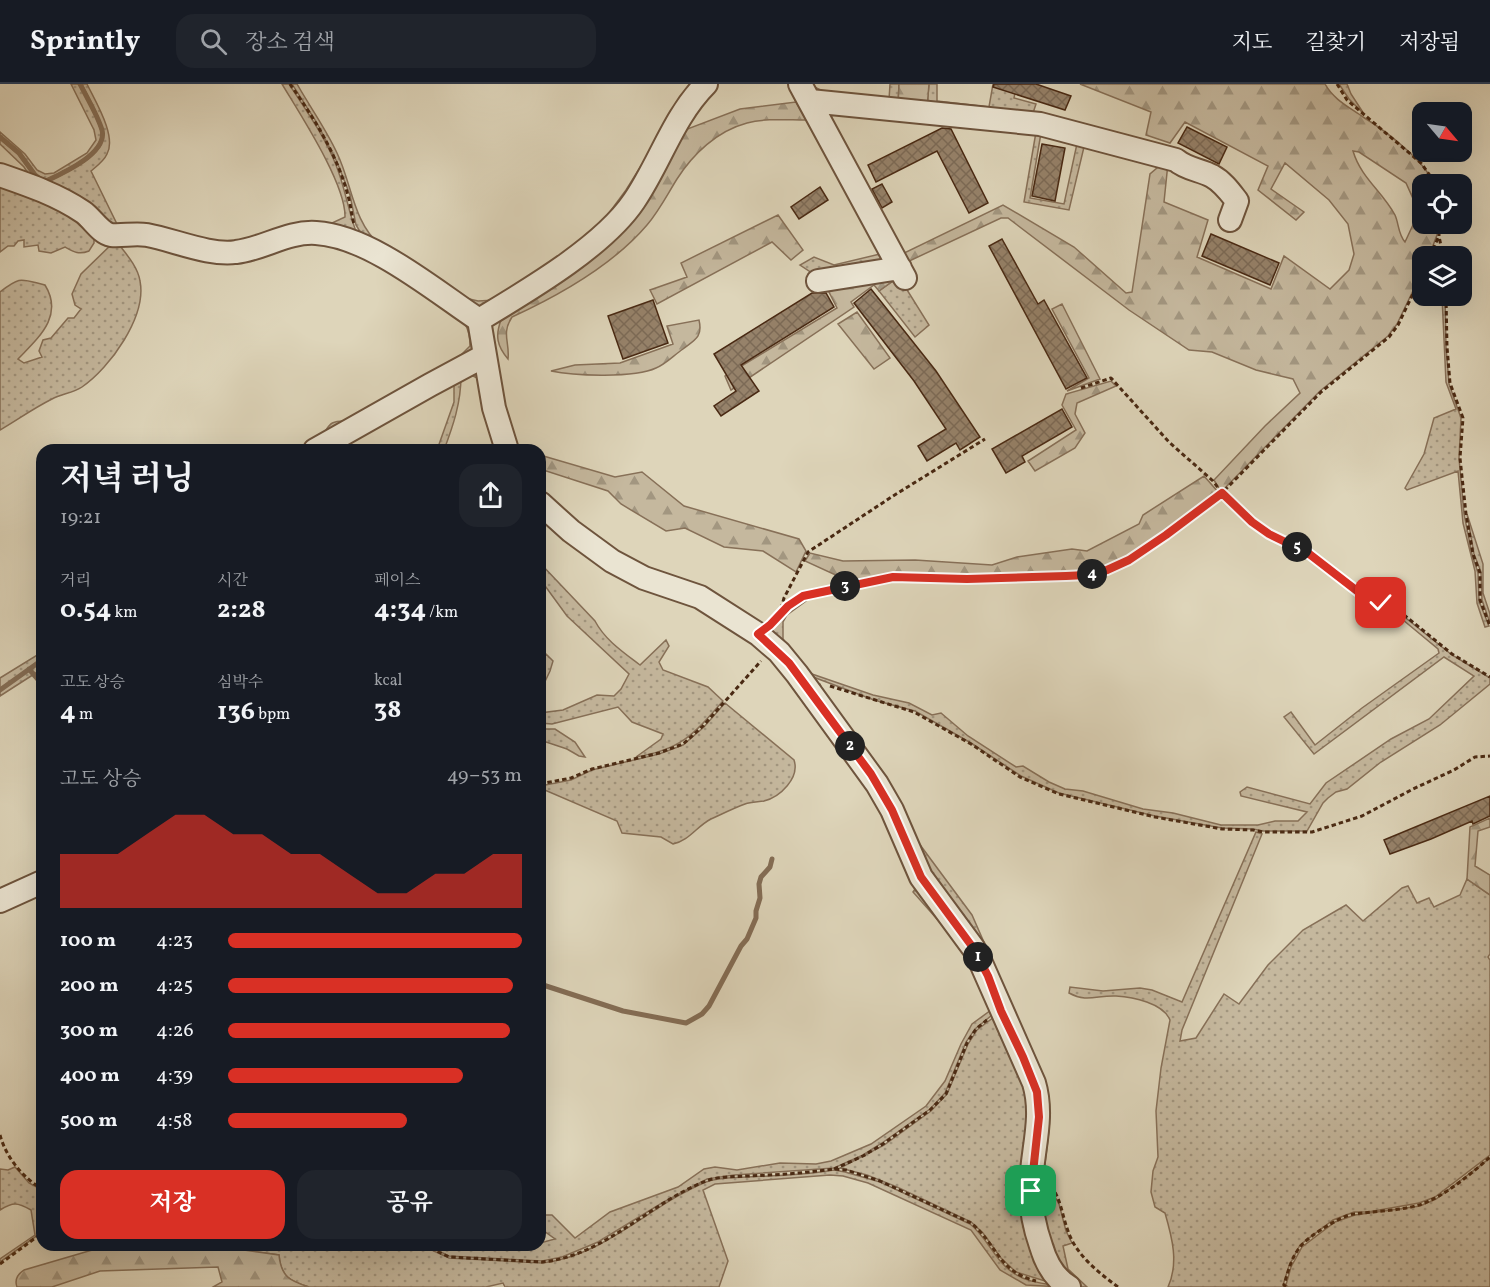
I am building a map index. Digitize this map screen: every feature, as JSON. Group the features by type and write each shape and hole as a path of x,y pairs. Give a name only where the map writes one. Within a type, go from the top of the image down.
{"street":[{"path":"479,320 561,267 616,223 641,191 680,117 706,84"},
{"path":"805,92 1040,124 1176,160 1211,176 1226,188 1237,201 1230,220"},
{"path":"805,92 902,273 818,281"},
{"path":"0,175 39,188 72,205 86,214 103,232 109,235 146,235 229,253 304,233 316,233 340,238 367,249 400,267 479,320 494,408 505,444"},
{"path":"326,444 484,356"},
{"path":"546,508 571,531 630,572 700,597 764,638 797,674 877,784 892,810 921,877 974,949 988,976 1037,1092 1039,1117 1031,1191 1033,1219 1048,1263 1067,1286"},
{"path":"0,901 36,885"}],"path":[{"path":"290,84 316,124 336,163 348,196 354,226 367,249"},
{"path":"1337,84 1347,100 1421,163 1429,174"},
{"path":"1434,246 1438,236"},
{"path":"1438,236 1440,246"},
{"path":"546,783 659,753 682,744 703,726 762,660 764,638 788,606 803,596 893,577 967,579 1086,575 1107,570 1129,560 1222,493 1321,392 1389,338 1412,296"},
{"path":"1446,306 1450,383 1463,418 1460,458 1466,514 1473,554 1480,573 1480,600 1490,626"},
{"path":"1081,388 1111,378 1169,442 1213,481 1252,522 1269,534 1308,553 1361,594 1398,610 1452,654 1490,676"},
{"path":"779,616 784,598 808,552 985,439"},
{"path":"797,674 873,701 914,712 971,744 1020,777 1059,794 1222,830 1312,832 1362,816 1454,770 1475,757 1490,756"},
{"path":"834,1169 883,1144 930,1110 946,1094 976,1029 1001,1011"},
{"path":"0,1135 2,1144 13,1163 36,1186"},
{"path":"1286,1287 1284,1285 1290,1266 1300,1246 1334,1221 1354,1214 1420,1205 1436,1198 1490,1157"},
{"path":"1035,1158 1055,1191 1073,1242 1092,1265 1118,1287"},
{"path":"436,1251 449,1257 460,1258 555,1261 613,1236 663,1204 707,1180 834,1169 867,1176 960,1218 977,1228 1000,1259 1015,1273 1040,1282 1067,1286"},
{"path":"0,1264 36,1237"}],"green space":[{"path":"71,84 79,84 99,125 101,139 96,147 80,161 44,181 20,152 0,136 0,132 25,154 37,170 45,174 54,173 87,153 96,140 94,130"},
{"path":"82,84 87,84 107,128 109,147 107,154 91,171 118,226 184,235 214,245 236,246 282,231 330,224 345,217 343,203 330,168 282,84 289,84 332,155 360,242 330,232 310,230 285,235 246,248 223,250 178,237 108,230 88,211 65,198 0,173 0,170 33,181 24,167 0,144 0,139 18,154 43,184 82,164 98,149 103,140 102,125"},
{"path":"292,84 297,84 333,144 358,214 371,236 380,245 461,297 478,301 495,300 595,232 626,190 692,84 608,224 485,307 474,306 362,235 356,225 350,195 337,162 317,123"},
{"path":"788,84 793,84 887,261 818,277 800,265 814,257 834,265 880,254"},
{"path":"890,84 899,84 898,105 818,97 813,86 822,91 889,100"},
{"path":"899,84 929,84 927,108 898,105"},
{"path":"929,84 937,84 937,101 989,107 993,84 1017,84 1014,98 1036,104 1031,119 927,108"},
{"path":"1080,84 1325,84 1342,103 1403,147 1412,155 1412,162 1419,162 1428,174 1412,174 1412,196 1406,183 1359,152 1353,151 1366,177 1395,215 1405,242 1412,227 1412,234 1437,234 1433,246 1412,246 1412,293 1397,324 1388,336 1320,391 1221,492 1214,480 1300,393 1293,379 1256,370 1212,352 1189,350 1129,310 1008,218 1001,218 905,263 900,255 1003,205 1074,247 1126,293 1132,292 1150,174 1164,162 1168,163 1164,202 1208,220 1197,257 1271,289 1284,256 1330,289 1349,270 1354,254 1348,224 1329,200 1285,163 1271,189 1304,212 1296,220 1258,190 1268,166 1185,122 1170,143 1146,135 1151,112"},
{"path":"1339,84 1347,84 1364,114 1349,99"},
{"path":"796,102 806,120 754,121 736,127 716,138 690,161 659,209 633,240 585,278 512,317 506,333 508,359 498,341 501,320 587,258 682,131 740,109"},
{"path":"1036,132 1041,133 1030,198 1064,204 1078,139 1084,147 1069,210 1024,202"},
{"path":"0,178 55,200 94,235 94,243 89,251 82,253 65,247 51,253 39,251 38,245 24,247 24,240 0,252"},
{"path":"778,215 803,250 791,260 772,242 657,304 650,290 687,277 681,263"},
{"path":"117,239 167,241 205,254 222,257 247,254 296,239 324,239 340,244 388,265 438,296 458,313 471,329 475,345 465,360 319,444 311,444 332,423 347,421 461,355 470,346 465,324 454,311 417,283 371,258 328,242 300,241 233,261 209,259 160,245 134,243 120,246 137,271 141,295 132,325 115,354 82,387 56,397 0,430 0,292 12,283 21,280 45,285 52,307 50,316 41,334 18,359 24,363 42,357 39,351 43,340 51,338 68,318 74,318 81,309 75,305 72,294 81,274"},
{"path":"898,277 879,291 874,285 851,302 854,307 731,390 725,376 837,308 829,292 859,278"},
{"path":"899,277 929,325 915,337 879,291"},
{"path":"1062,304 1100,379 1067,391 1089,378 1052,309"},
{"path":"1442,306 1445,306 1449,384 1461,418 1459,458 1464,514 1478,573 1479,601 1489,626 1485,627 1477,603 1475,571 1463,523 1458,471 1407,490 1405,488 1424,454 1434,418 1456,409 1446,382"},
{"path":"857,312 890,358 874,369 838,324"},
{"path":"699,320 700,330 697,338 656,368 634,373 604,375 551,371 575,365 620,363 673,344 667,326"},
{"path":"463,370 478,373 479,379 469,374 461,376 458,405 450,432 446,444 439,444 454,402 454,380"},
{"path":"1111,381 1116,386 1077,403 1075,414 1085,433 1075,448 1035,471 1028,461 1076,430 1062,405 1066,394"},
{"path":"546,457 615,477 642,472 684,506 799,539 806,551 796,572 763,551 724,547 685,528 666,531 621,504 608,491 546,471"},
{"path":"1204,476 1219,493 1129,559 1106,569 1086,574 893,576 853,583 805,561 810,553 843,561 915,560 992,565 1017,557 1072,549 1087,551 1139,524 1143,515"},
{"path":"1467,514 1483,564 1483,593 1490,614 1490,623 1482,600 1481,572 1474,554"},
{"path":"546,569 595,621 609,640 640,665 666,640 669,646 659,662 663,670 708,687 723,701 686,739 664,750 636,757 661,739 663,734 632,722 618,707 552,724 546,724 546,712 563,710 597,695 614,696 621,689 629,674 567,616 546,587"},
{"path":"817,593 787,615 783,622 783,639 802,666 812,674 873,695 909,703 932,715 941,713 968,736 1016,767 1023,766 1065,789 1083,791 1143,809 1173,813 1221,825 1258,825 1275,821 1298,821 1307,812 1241,796 1240,792 1247,787 1310,804 1326,783 1391,739 1429,719 1474,676 1444,657 1314,754 1284,717 1291,712 1315,745 1439,653 1438,649 1397,615 1397,611 1452,655 1490,678 1490,684 1440,725 1381,762 1347,789 1336,792 1328,798 1307,831 1222,828 1155,816 1059,793 1021,776 971,743 915,711 874,700 800,672 764,633 794,604"},
{"path":"769,649 784,663 873,784 890,815 918,878 968,946 997,1011 975,1029 966,1042 945,1093 930,1109 863,1155 834,1168 707,1179 598,1242 562,1257 542,1261 449,1256 439,1251 546,1251 546,1241 555,1239 546,1232 546,1215 552,1215 575,1238 610,1212 678,1187 704,1169 715,1167 737,1170 780,1163 816,1164 831,1161 871,1144 926,1106 945,1081 972,1024 991,1010 977,971 968,954 913,892 918,885 888,818 870,786 781,663 771,654 766,654"},
{"path":"546,654 553,661 546,679"},
{"path":"36,656 36,663 0,689 0,678"},
{"path":"36,665 36,673 0,696 0,691"},
{"path":"803,677 820,684 825,697 882,771 915,838 972,915 1046,1084 1050,1117 1044,1172 1039,1162 1033,1071"},
{"path":"725,703 794,760 795,767 791,780 782,791 770,799 745,804 711,819 688,837 673,844 661,837 622,833 617,821 546,791 546,785 571,780 592,770 659,754 683,745 704,727"},
{"path":"546,729 555,729 575,742 585,757 546,742"},
{"path":"1490,818 1490,827 1478,831 1475,866 1490,875 1490,895 1467,879 1470,827"},
{"path":"1256,832 1262,834 1182,1030 1180,1041 1196,1038 1224,994 1239,1004 1268,965 1303,930 1346,905 1363,921 1402,888 1408,886 1417,903 1429,898 1434,907 1460,895 1467,879 1490,895 1490,954 1488,957 1490,960 1490,1155 1435,1197 1419,1203 1368,1212 1354,1212 1333,1220 1300,1245 1289,1266 1284,1287 1168,1287 1174,1259 1172,1241 1165,1213 1155,1207 1151,1192 1153,1171 1158,1157 1156,1111 1170,1020 1161,1009 1147,1002 1116,996 1081,998 1069,993 1070,987 1103,991 1140,988 1152,990 1182,1002"},
{"path":"998,1014 1023,1065 1048,1282 1016,1272 971,1222 897,1187 867,1175 840,1168 884,1145 931,1111 947,1094 968,1044 977,1030"},
{"path":"1490,1158 1490,1287 1288,1287 1286,1285 1291,1267 1302,1247 1335,1222 1355,1215 1420,1206 1436,1199"},
{"path":"1037,1165 1059,1204 1066,1231 1072,1243 1063,1246 1068,1269 1087,1287 1076,1287 1044,1247"},
{"path":"15,1167 29,1183 36,1187 36,1236 0,1262 0,1259 35,1235 31,1210 15,1204 0,1210 0,1169 8,1170"},
{"path":"834,1170 880,1182 970,1224 1002,1263 1020,1277 1061,1287 1026,1285 1000,1270 971,1230 868,1183 830,1175 715,1184 703,1190 728,1261 719,1287 505,1287 503,1283 486,1287 309,1287 297,1283 284,1273 279,1255 251,1251 434,1251 449,1258 542,1263 586,1251 685,1192 711,1180"},
{"path":"89,1251 251,1251 279,1255 284,1273 297,1283 309,1287 213,1287 222,1282 218,1267 100,1271 52,1287 17,1287 17,1277 24,1270"}],"building":[{"path":"994,84 1036,84 1071,96 1065,110 993,87"},
{"path":"1187,127 1227,147 1219,164 1178,143"},
{"path":"942,128 951,129 988,203 969,213 937,151 876,182 868,165"},
{"path":"1042,144 1065,148 1055,201 1032,196"},
{"path":"882,184 892,202 882,208 872,189"},
{"path":"820,187 828,200 799,219 791,207"},
{"path":"1211,234 1279,263 1270,285 1202,256"},
{"path":"1002,239 1038,304 1044,300 1087,378 1066,389 989,246"},
{"path":"871,289 936,371 980,437 960,450 956,443 927,461 918,446 946,429 914,381 854,303"},
{"path":"812,293 826,293 834,307 741,365 759,391 721,416 714,406 736,391 714,354"},
{"path":"653,300 668,343 623,359 608,316"},
{"path":"1062,409 1072,427 1022,456 1025,462 1006,473 992,449"},
{"path":"1490,796 1490,816 1390,854 1384,840"}],"waterway":[{"path":"0,137 19,153 35,175 44,182 82,162 98,147 102,139 102,130 80,84"},
{"path":"0,690 36,664"},
{"path":"29,669 36,677"},
{"path":"546,986 623,1011 686,1023 702,1014 709,1006 747,939 756,918 761,877 770,867 772,859"}],"route":[{"path":"1031,1191 1039,1102 1034,1083 1007,1025 988,976 974,949 921,877 892,810 871,774 789,663 758,634 788,606 803,596 893,577 967,579 1066,576 1086,575 1107,570 1129,560 1222,493 1252,522 1269,534 1308,553 1361,594 1381,603"}]}
